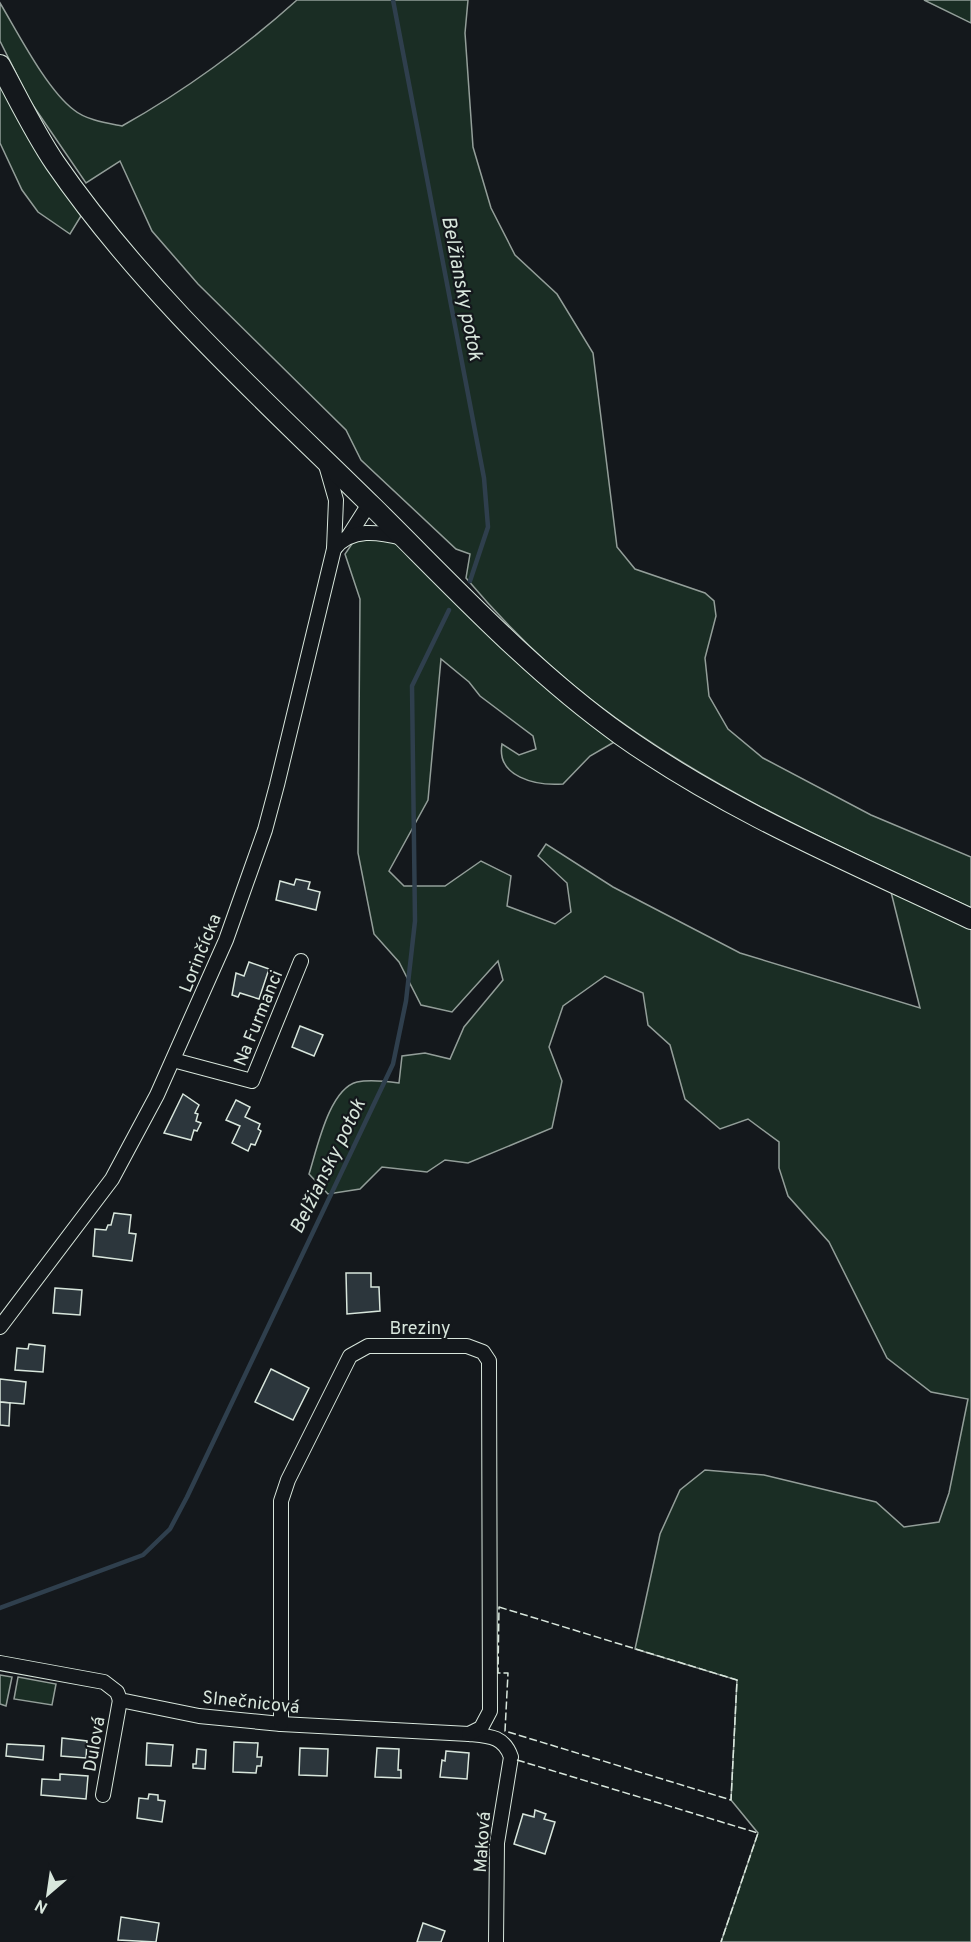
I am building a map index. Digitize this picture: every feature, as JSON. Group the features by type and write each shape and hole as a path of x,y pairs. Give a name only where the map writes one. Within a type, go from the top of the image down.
{"main road":[{"path":"0,65 54,160 135,265 194,330 403,538 545,673 622,735 691,779 776,825 971,919"}],"street":[{"name":"Lorinčícka","path":"0,1328 112,1179 173,1060 226,940 265,830 284,761 322,591 334,549 337,518 334,487 324,459"},
{"path":"337,518 346,505 364,499"},
{"path":"334,549 348,537 364,499"},
{"path":"348,537 374,532 403,538"},
{"name":"Na Furmanci","path":"173,1060 252,1080 301,961"},
{"name":"Breziny","path":"281,1724 281,1501 288,1480 345,1366 358,1349 368,1346 467,1346 483,1352 489,1361 490,1711 481,1728 469,1734"},
{"path":"0,1663 104,1682 117,1692 120,1700"},
{"name":"Slnečnicová","path":"120,1700 199,1716 281,1724 469,1734 500,1739 507,1746"},
{"name":"Dulová","path":"103,1795 120,1700"},
{"name":"Maková","path":"496,1942 497,1843 510,1757 507,1746"}],"green space":[{"path":"297,0 468,0 465,33 473,147 491,208 515,255 557,294 593,353 617,547 635,569 705,593 714,601 716,616 705,658 709,696 728,729 763,758 871,815 971,857 971,908 776,815 682,762 593,701 542,658 510,627 466,578 470,554 456,549 361,460 346,430 198,284 152,231 120,161 86,183 30,101 0,41 0,3 43,75 64,101 84,116 122,126 213,68"},
{"path":"924,0 971,0 971,23"},
{"path":"0,80 18,114 81,216 70,234 38,212 22,190 0,143"},
{"path":"381,538 399,544 616,741 590,756 563,784 541,783 520,777 505,764 502,744 519,755 536,749 533,736 480,696 469,682 441,659 428,800 389,871 404,886 445,886 481,861 511,876 507,906 555,924 571,912 567,883 538,856 546,844 613,887 740,953 920,1008 890,888 971,925 971,1942 721,1942 758,1833 731,1800 737,1680 635,1649 660,1534 680,1490 705,1470 764,1475 876,1502 904,1527 939,1522 949,1493 968,1399 931,1392 887,1358 829,1242 788,1196 779,1168 779,1142 748,1119 720,1129 685,1099 670,1045 648,1025 643,993 605,976 563,1006 549,1047 562,1081 552,1128 468,1163 445,1160 427,1172 382,1167 360,1189 328,1194 309,1174 326,1121 339,1096 347,1087 357,1082 367,1081 399,1083 402,1056 425,1053 450,1059 464,1027 503,980 498,961 452,1012 421,1005 399,962 374,934 358,853 360,599 345,554 354,541"},
{"path":"0,1675 12,1677 6,1706 0,1704"},
{"path":"18,1677 56,1684 52,1705 14,1699"}],"building":[{"path":"296,879 310,882 308,889 320,892 316,910 276,900 280,881 294,885"},
{"path":"249,962 269,969 259,999 240,993 238,997 232,995 236,973 244,976"},
{"path":"300,1026 323,1035 314,1056 292,1047"},
{"path":"183,1094 199,1105 195,1113 198,1114 196,1121 201,1123 197,1131 194,1130 191,1140 164,1133"},
{"path":"236,1100 250,1107 245,1117 260,1124 258,1129 261,1131 255,1145 251,1144 248,1151 232,1143 240,1126 226,1120"},
{"path":"114,1213 131,1215 129,1233 136,1234 132,1261 93,1256 95,1229 106,1230 108,1225 111,1225"},
{"path":"346,1273 371,1273 371,1287 379,1287 380,1311 347,1314"},
{"path":"55,1288 82,1290 80,1315 53,1313"},
{"path":"29,1344 45,1346 43,1372 15,1370 17,1348 28,1349"},
{"path":"271,1369 309,1388 293,1420 255,1402"},
{"path":"0,1379 26,1382 24,1404 0,1402"},
{"path":"0,1402 10,1403 9,1426 0,1425"},
{"path":"62,1738 87,1741 86,1758 61,1756"},
{"path":"234,1742 258,1743 257,1757 262,1757 261,1766 257,1766 256,1773 233,1772"},
{"path":"147,1743 173,1745 171,1766 146,1765"},
{"path":"7,1744 44,1746 43,1760 6,1756"},
{"path":"300,1748 328,1749 327,1776 299,1775"},
{"path":"377,1748 399,1749 398,1770 401,1770 401,1778 375,1777"},
{"path":"197,1749 206,1750 205,1769 193,1768 193,1764 196,1764"},
{"path":"446,1751 469,1753 467,1779 440,1777 442,1760 445,1761"},
{"path":"60,1774 88,1776 86,1799 41,1795 42,1779 60,1780"},
{"path":"149,1794 158,1795 158,1800 165,1801 162,1822 137,1818 139,1798 148,1799"},
{"path":"535,1810 546,1814 544,1819 555,1822 545,1854 514,1844 523,1814 534,1817"},
{"path":"121,1917 159,1923 156,1942 118,1940"},
{"path":"423,1923 445,1931 441,1942 417,1942"}],"waterway":[{"name":"Belžiansky potok","path":"393,0 484,478 488,527 470,581"},
{"name":"Belžiansky potok","path":"0,1608 143,1555 170,1529 393,1064 406,1001 415,921 412,686 449,610"}],"fence":[{"path":"499,1607 737,1680 731,1800 505,1731 508,1673 498,1673 499,1607"},
{"path":"517,1760 758,1833 721,1942"}]}
